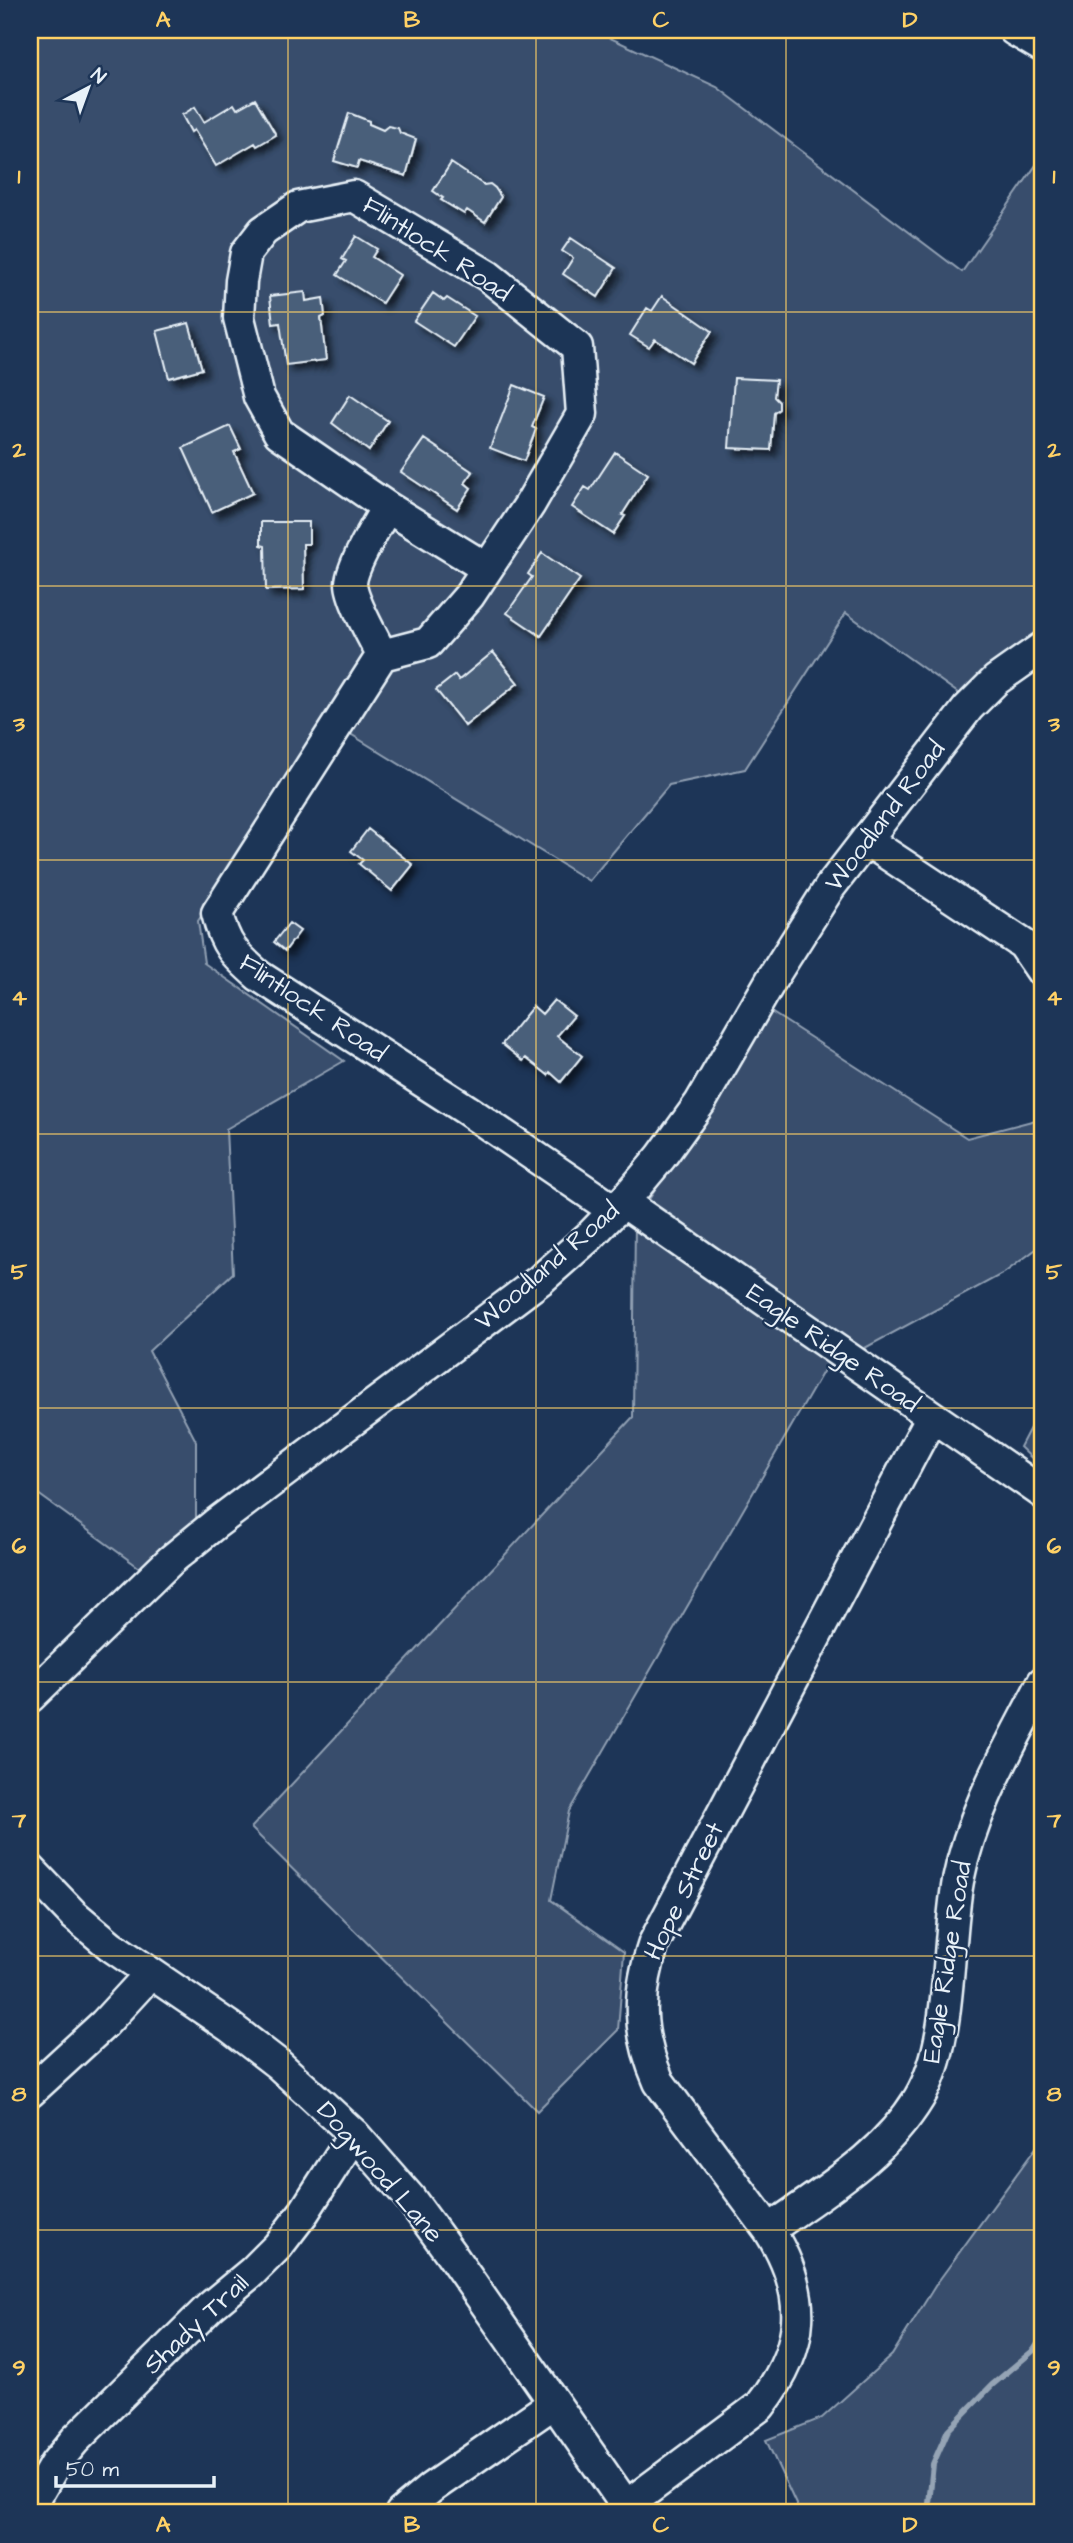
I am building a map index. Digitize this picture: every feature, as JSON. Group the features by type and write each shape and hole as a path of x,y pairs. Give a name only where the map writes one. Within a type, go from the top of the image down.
{"street":[{"path":"1014,30 1043,47"},
{"name":"Flintlock Road","path":"486,568 387,507 279,433 259,397 239,318 246,253 263,231 298,207 354,196 488,276 577,348 582,414 530,504 469,596 428,643 382,655 217,913 222,933 232,952 259,976 619,1207"},
{"path":"382,655 362,618 351,583 363,549 387,507"},
{"name":"Woodland Road","path":"30,1697 170,1560 540,1280 619,1207 661,1157 700,1103 773,977 830,887 968,708 996,680 1043,647"},
{"path":"866,840 1023,944 1043,973"},
{"name":"Eagle Ridge Road","path":"619,1207 1043,1493"},
{"name":"Hope Street","path":"629,2510 760,2406 776,2386 789,2361 795,2336 797,2308 794,2280 785,2256 769,2230 659,2082 649,2060 642,2030 644,1973 653,1943 932,1416"},
{"name":"Eagle Ridge Road","path":"769,2230 881,2147 920,2096 932,2068 939,2041 958,1883 967,1841 982,1801 1043,1682"},
{"name":"Dogwood Lane","path":"30,1869 74,1915 110,1946 230,2027 278,2064 354,2134 410,2198 629,2510"},
{"path":"30,2092 104,2024 150,1974"},
{"name":"Shady Trail","path":"31,2511 55,2464 75,2440 212,2306 253,2272 278,2246 354,2134"},
{"path":"401,2513 431,2487 554,2403"}],"shaded area":[{"path":"30,30 593,30 717,87 962,272 1043,155 1043,662 972,703 846,613 745,769 669,785 589,881 331,722 198,921 204,963 344,1061 226,1129 233,1273 149,1351 196,1441 196,1544 155,1579 30,1488"},
{"path":"771,1012 967,1138 1043,1118 1043,1244 1004,1273 824,1370 569,1811 551,1900 624,1952 618,2030 537,2111 251,1828 633,1417 635,1221"},
{"path":"1043,1403 1043,1469 1020,1447"},
{"path":"1043,2138 1043,2506 1036,2513 800,2513 766,2440 822,2418 892,2355 937,2283"}],"building":[{"path":"255,99 276,135 257,146 255,143 216,166 182,115 195,107 204,122 234,104 237,109"},
{"path":"349,113 383,130 388,126 398,128 400,133 416,139 406,176 359,161 357,168 334,161"},
{"path":"451,163 484,185 490,184 501,197 485,222 467,210 464,214 441,200 443,198 433,191"},
{"path":"356,236 377,249 372,257 400,275 382,303 337,275 346,261 342,259"},
{"path":"571,238 616,268 598,297 563,274 573,258 562,251"},
{"path":"305,292 306,301 323,298 325,316 321,318 326,360 286,365 280,323 273,324 270,296"},
{"path":"433,293 444,301 447,298 475,316 454,347 414,321"},
{"path":"662,296 712,331 691,363 655,339 649,347 630,335 647,308 652,311"},
{"path":"189,323 202,369 169,378 157,331"},
{"path":"734,378 776,380 774,397 779,402 779,409 774,413 771,450 729,448"},
{"path":"514,385 544,397 532,427 536,429 524,461 490,448"},
{"path":"350,395 388,421 369,451 332,423"},
{"path":"230,426 241,449 234,452 253,493 212,512 183,448"},
{"path":"424,439 473,472 465,483 471,488 457,509 401,472"},
{"path":"615,452 648,474 613,534 572,507 585,487 590,490"},
{"path":"261,522 309,522 309,544 303,544 304,589 266,590 265,546 261,545"},
{"path":"542,553 580,579 541,636 507,613 532,577 528,574"},
{"path":"493,652 518,683 465,726 436,690 455,675 459,680"},
{"path":"368,829 413,865 392,891 359,864 363,860 351,851"},
{"path":"289,923 300,931 285,951 274,942"},
{"path":"554,1000 574,1016 557,1036 582,1056 561,1082 526,1058 523,1061 502,1044 533,1006 542,1014"}],"waterway":[{"path":"928,2513 933,2464 948,2430 992,2385 1034,2350 1043,2336"}]}
